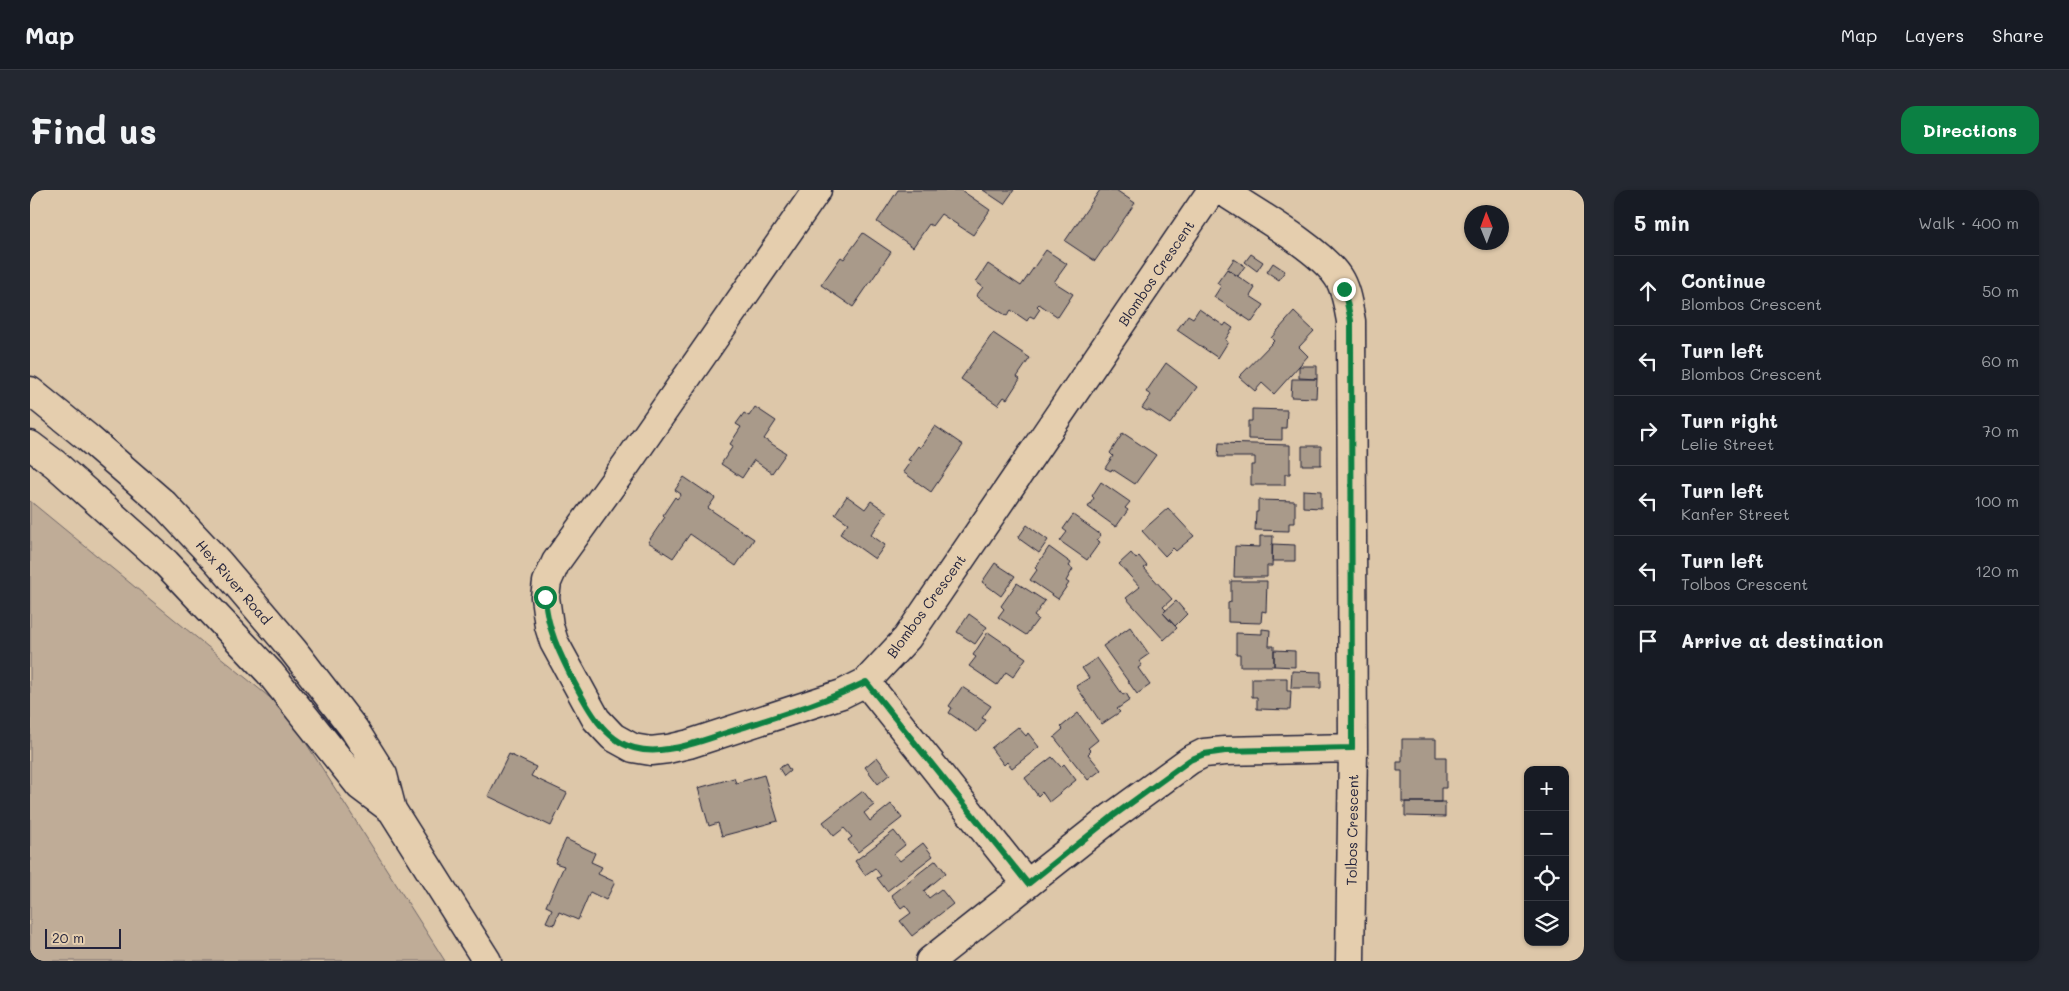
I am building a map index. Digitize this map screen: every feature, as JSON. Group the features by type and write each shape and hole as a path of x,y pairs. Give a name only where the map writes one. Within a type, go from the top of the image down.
{"street":[{"name":"Blombos Crescent","path":"817,190 626,465 556,562 547,582 546,612 554,642 581,695 596,719 613,737 633,748 660,750 689,744 798,710 842,694 866,682 906,638 1212,190"},
{"name":"Tolbos Crescent","path":"1221,190 1324,261 1338,277 1347,302 1351,321 1352,748 1350,961"},
{"name":"Hex River Road","path":"30,392 88,438 164,504 220,563 293,650 354,729 383,774 392,810 487,961"},
{"name":"Hex River Road","path":"30,445 55,464 166,563 270,674 360,786 392,810"},
{"path":"866,682 1028,884"},
{"path":"930,961 1113,816 1190,760 1204,754 1225,751 1352,748"}],"shaded area":[{"path":"30,501 285,710 445,961 30,961"}],"building":[{"path":"898,190 961,190 990,210 973,235 941,214 932,226 929,224 913,247 877,222"},
{"path":"983,190 1014,190 1004,204"},
{"path":"1100,190 1116,190 1135,203 1095,261 1065,241"},
{"path":"863,233 891,252 853,307 821,285 841,257 844,259"},
{"path":"1046,250 1067,264 1054,282 1073,294 1058,317 1039,304 1037,306 1040,309 1034,318 1030,316 1027,321 1011,310 1007,316 976,296 983,287 976,282 988,264 1021,286"},
{"path":"1251,254 1263,262 1257,271 1245,262"},
{"path":"1234,259 1245,266 1238,276 1227,269"},
{"path":"1273,263 1285,271 1279,280 1267,272"},
{"path":"1227,269 1255,288 1250,296 1264,305 1252,322 1214,297 1221,286 1217,283"},
{"path":"1199,309 1224,326 1226,323 1233,328 1225,340 1228,342 1218,358 1177,330 1188,315 1193,318"},
{"path":"1294,312 1314,331 1299,347 1308,356 1274,394 1262,383 1255,391 1239,377 1274,341 1271,338"},
{"path":"993,333 1030,358 1017,377 1020,379 1007,399 1004,397 998,405 961,379"},
{"path":"1166,363 1197,387 1170,424 1149,410 1147,411 1142,408 1151,395 1146,392"},
{"path":"1299,366 1317,366 1317,379 1299,378"},
{"path":"1292,379 1317,379 1316,398 1291,397"},
{"path":"755,407 776,421 764,439 786,453 772,473 754,460 742,478 721,464 733,446 730,444 741,427 736,424 744,413 749,416"},
{"path":"1252,409 1287,410 1286,428 1282,428 1282,440 1248,439 1248,421 1252,421"},
{"path":"935,426 963,445 931,492 903,472 911,461 908,460 918,446 920,448"},
{"path":"1123,433 1156,455 1135,484 1112,469 1111,471 1105,468 1113,456 1110,453"},
{"path":"1219,443 1290,445 1290,474 1285,474 1285,485 1251,485 1251,465 1255,465 1255,457 1218,457"},
{"path":"1302,446 1321,446 1321,465 1302,465"},
{"path":"684,477 715,498 708,508 754,539 736,566 690,534 673,558 648,542 665,517 663,515 675,497 677,499 681,494 675,490"},
{"path":"1101,482 1130,502 1125,508 1128,510 1116,527 1088,507 1094,498 1092,496"},
{"path":"1303,490 1321,491 1321,508 1303,507"},
{"path":"847,496 865,509 871,501 887,512 871,535 885,545 875,559 840,534 848,523 835,514"},
{"path":"1258,500 1295,501 1295,523 1289,523 1289,531 1255,530"},
{"path":"1168,508 1194,536 1176,551 1173,548 1165,556 1142,531"},
{"path":"1073,515 1101,535 1097,540 1100,542 1087,560 1060,541 1067,532 1063,529"},
{"path":"1027,525 1048,540 1039,553 1018,538"},
{"path":"1260,536 1273,536 1272,566 1267,566 1267,577 1234,577 1235,546 1260,547"},
{"path":"1272,544 1295,545 1295,561 1272,561"},
{"path":"1049,547 1071,563 1069,566 1073,569 1066,581 1069,583 1058,599 1030,580 1037,570 1035,568"},
{"path":"1131,553 1136,559 1139,556 1147,566 1144,568 1172,599 1163,607 1166,610 1163,613 1177,628 1164,640 1126,598 1140,587 1119,564"},
{"path":"995,563 1015,576 1001,596 982,582"},
{"path":"1231,581 1267,581 1266,612 1262,611 1261,623 1228,622 1228,603 1231,602"},
{"path":"1017,583 1045,601 1034,616 1038,619 1026,635 998,617 1004,609 1001,606"},
{"path":"1176,601 1187,614 1175,626 1163,613"},
{"path":"969,614 987,627 975,644 957,632"},
{"path":"1130,627 1149,654 1139,661 1142,665 1138,668 1150,685 1137,694 1103,646"},
{"path":"1262,629 1270,630 1269,646 1274,646 1274,666 1240,666 1240,654 1236,654 1236,633 1262,634"},
{"path":"988,632 1026,658 1013,677 1006,672 997,685 969,666 976,657 973,655"},
{"path":"1274,650 1295,651 1295,667 1274,666"},
{"path":"1097,658 1123,695 1126,693 1130,700 1117,709 1120,712 1102,724 1076,686 1089,678 1082,668"},
{"path":"1292,671 1321,672 1321,688 1291,688"},
{"path":"1252,678 1287,678 1287,691 1291,691 1290,710 1257,709 1257,697 1252,697"},
{"path":"962,687 991,706 982,718 986,720 977,732 949,713 952,708 949,706"},
{"path":"1078,713 1098,740 1088,748 1091,751 1088,754 1101,770 1088,780 1054,737 1063,729 1061,727"},
{"path":"1018,727 1026,736 1028,733 1039,747 1012,768 1007,762 1004,765 991,748"},
{"path":"1402,739 1436,739 1436,757 1446,757 1446,788 1441,788 1441,802 1402,802 1402,771 1397,771 1397,762 1402,762"},
{"path":"509,754 536,767 531,776 567,793 551,826 488,796"},
{"path":"877,757 890,774 878,784 865,767"},
{"path":"1052,757 1061,767 1064,764 1076,780 1049,802 1042,792 1038,796 1025,778"},
{"path":"786,764 790,771 784,776 779,768"},
{"path":"764,775 778,821 722,836 718,823 709,826 698,788 734,778 736,783"},
{"path":"863,791 874,805 864,813 870,821 891,804 902,818 858,852 848,840 852,837 844,828 834,836 823,822"},
{"path":"1405,802 1445,802 1445,817 1405,816"},
{"path":"894,831 905,845 894,854 900,861 923,843 933,856 887,891 877,878 881,876 875,868 865,875 855,861"},
{"path":"566,839 595,853 591,862 602,867 598,874 615,882 606,900 590,892 578,920 559,912 554,925 546,922 552,909 546,906 564,866 555,863"},
{"path":"936,860 946,873 924,891 929,898 941,889 953,904 912,936 900,921 911,913 905,905 901,908 891,895"}],"route":[{"path":"545,597 546,612 554,642 581,695 596,719 613,737 633,748 668,749 689,744 798,710 842,694 866,682 1028,884 1178,767 1204,754 1225,751 1352,748 1351,321 1344,289"}]}
